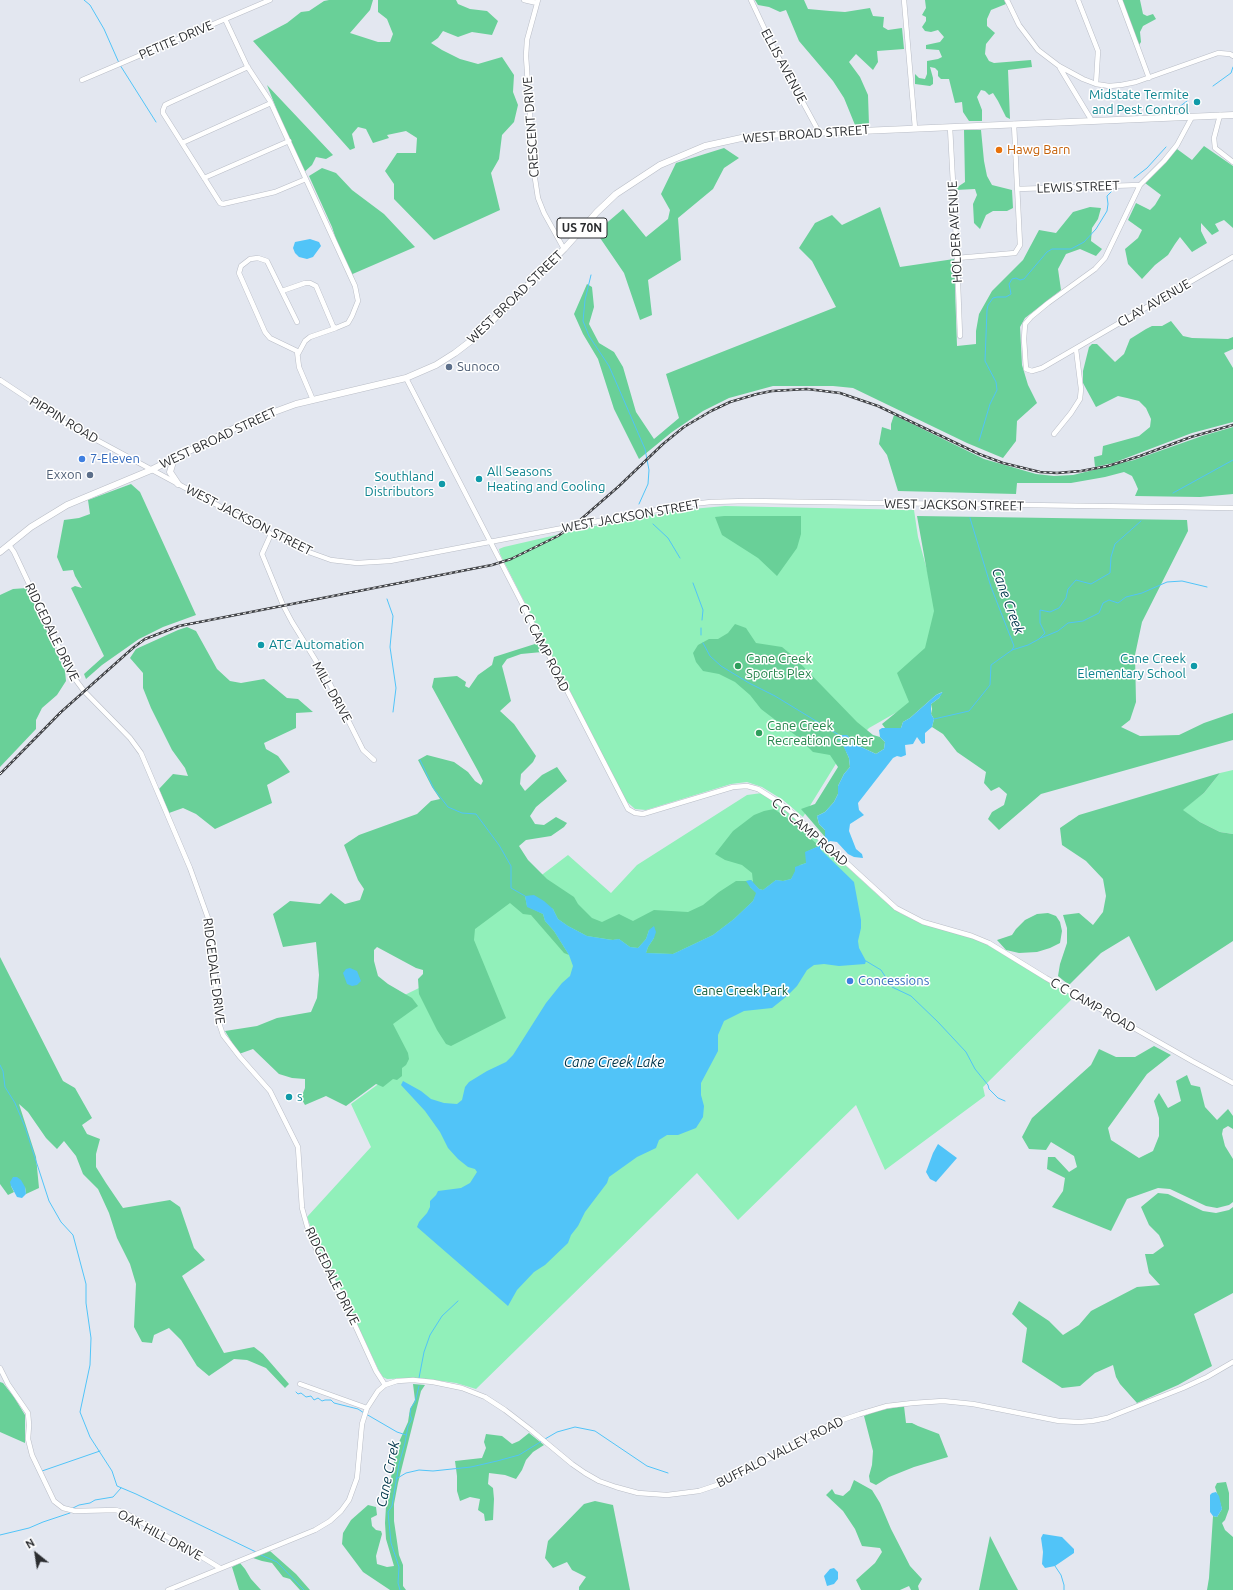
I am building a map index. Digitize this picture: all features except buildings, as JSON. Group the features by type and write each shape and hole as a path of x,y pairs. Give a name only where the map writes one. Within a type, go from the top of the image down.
{"main road":[{"name":"WEST BROAD STREET","path":"0,552 31,527 67,505 150,470 247,422 274,411 313,400 406,378 436,365 476,337 564,249 597,212 616,194 660,165 705,146 746,137 819,132 1233,115"},
{"path":"178,484 170,472 173,462 179,456"}],"street":[{"name":"PETITE DRIVE","path":"82,80 270,0"},
{"path":"524,0 537,2"},
{"name":"ELLIS AVENUE","path":"751,0 774,49 819,132"},
{"path":"904,0 916,128"},
{"path":"1007,0 1018,25 1038,50 1059,66 1096,84 1109,86 1121,85 1149,78 1218,53 1230,54 1233,56"},
{"path":"1078,0 1098,51 1096,84"},
{"path":"1120,0 1149,78"},
{"name":"CRESCENT DRIVE","path":"537,2 528,40 526,56 536,186 538,198 544,213 564,249"},
{"path":"225,19 248,67 271,103 355,286 357,295 358,301 348,323 310,337 305,341 298,354"},
{"path":"1059,66 1092,121"},
{"path":"248,67 165,105 163,113 218,202 223,204 275,192 306,179"},
{"path":"182,143 271,103"},
{"path":"1220,115 1214,138 1215,148 1233,162"},
{"path":"1140,185 1164,161 1177,145 1192,117"},
{"path":"957,258 1015,253 1020,245 1014,124"},
{"name":"HOLDER AVENUE","path":"950,127 960,336"},
{"path":"204,178 289,141"},
{"name":"LEWIS STREET","path":"1017,189 1140,185"},
{"name":"CLAY AVENUE","path":"1140,185 1105,258 1095,269 1048,303 1025,324 1024,339 1026,369 1032,372 1042,368 1233,257"},
{"path":"297,322 267,261 258,258 250,259 241,266 239,273 265,332 270,338 295,349 298,354 299,367 313,400"},
{"path":"282,292 305,283 310,283 316,286 333,326 336,328"},
{"path":"1054,434 1072,413 1080,399 1081,389 1076,349"},
{"name":"C C CAMP ROAD","path":"406,378 491,541 508,579 628,809 635,813 643,814 733,787 747,786 758,789 777,801 896,908 923,922 972,936 990,943 1046,978 1233,1083"},
{"name":"PIPPIN ROAD","path":"0,380 64,423 150,470"},
{"name":"WEST JACKSON STREET","path":"150,470 306,551 332,560 357,563 390,561 683,505 711,502 754,501 1233,508"},
{"name":"MILL DRIVE","path":"271,534 262,554 283,605 329,682 363,750 374,760"},
{"name":"RIDGEDALE DRIVE","path":"9,545 14,552 63,657 77,683 130,738 141,753 190,868 208,918 211,933 219,1023 221,1029 232,1048 270,1091 295,1141 298,1148 300,1166 302,1208 307,1226 316,1249 343,1298 376,1371 385,1385"},
{"name":"BUFFALO VALLEY ROAD","path":"385,1385 413,1380 433,1382 462,1388 484,1397 505,1410 572,1464 594,1478 616,1487 638,1493 668,1495 699,1491 714,1486 733,1478 833,1423 887,1406 913,1402 943,1401 973,1404 1059,1421 1092,1421 1107,1418 1183,1388 1207,1377 1233,1362"},
{"name":"OAK HILL DRIVE","path":"0,1368 8,1384 28,1413 30,1425 28,1439 32,1455 54,1501 63,1508 75,1511 116,1510 125,1513 220,1568"},
{"path":"300,1384 367,1408"},
{"path":"168,1590 315,1530 330,1521 341,1511 349,1500 357,1478 362,1424 367,1408 373,1397 385,1385"}],"green space":[{"path":"373,0 370,10 350,33 378,42 390,42 393,34 387,19 378,12 378,0 456,0 458,4 470,9 487,11 498,21 492,35 472,32 458,37 443,31 438,38 431,43 460,59 478,64 502,57 514,75 513,92 518,105 514,122 502,135 499,159 491,173 500,210 434,240 394,199 394,184 385,171 397,153 416,153 417,138 406,131 387,135 389,138 373,143 366,129 358,127 352,134 355,148 350,150 253,41 287,23 301,12 309,11 324,1"},
{"path":"755,0 804,0 808,9 830,11 845,12 870,8 873,16 884,17 883,27 888,30 902,28 904,49 877,51 878,62 873,70 856,54 849,62 860,77 868,95 869,125 855,125 844,98 833,81 799,41 786,10 780,12 769,7 758,5"},
{"path":"925,0 1004,0 1006,4 991,10 987,19 987,26 995,33 986,44 985,54 989,61 994,63 1031,60 1032,67 1008,70 1010,119 1006,117 993,93 989,95 985,91 981,90 977,97 982,110 982,121 969,121 963,112 962,102 955,103 949,79 941,79 935,68 930,67 933,84 930,86 915,84 915,74 919,78 925,79 927,74 927,61 942,57 939,50 926,49 926,45 940,42 944,37 938,30 931,32 925,31 922,27 926,21 926,17 922,15 926,8"},
{"path":"1122,0 1140,0 1143,14 1147,16 1153,14 1156,19 1143,26 1140,32 1141,42 1139,45"},
{"path":"267,85 333,155 326,159 316,157 312,165 302,174"},
{"path":"964,130 981,130 987,176 992,185 1012,190 1013,208 1007,211 993,211 986,215 980,229 974,223 973,204 977,195 975,189 956,190 956,188 965,182"},
{"path":"1204,146 1233,166 1233,228 1224,220 1215,224 1219,231 1212,235 1201,223 1201,231 1207,243 1192,252 1180,237 1168,255 1155,265 1142,279 1128,264 1125,249 1138,238 1142,230 1128,220 1136,203 1150,210 1161,195 1145,183 1177,149 1192,160"},
{"path":"724,148 739,158 724,168 713,189 678,218 681,260 648,280 652,315 640,320 624,273 596,232 623,209 646,237 668,219 670,210 661,194 676,163"},
{"path":"322,168 336,173 352,190 384,214 415,247 348,276 332,227 309,176"},
{"path":"880,207 900,267 954,259 957,346 976,344 976,331 979,314 992,291 1023,260 1039,230 1056,233 1073,212 1090,207 1101,208 1098,219 1092,228 1091,241 1102,249 1096,256 1080,249 1066,254 1058,269 1061,290 1025,318 1020,327 1022,365 1028,385 1037,403 1017,421 1016,441 1003,458 967,443 853,388 833,386 773,386 729,398 703,411 672,432 639,459 614,409 598,359 583,334 574,314 587,284 592,287 594,307 589,324 599,343 614,352 623,367 636,412 654,439 679,418 666,374 836,307 812,261 799,248 815,223 832,215 842,225"},
{"path":"1171,321 1183,336 1192,338 1228,339 1233,337 1233,349 1224,353 1233,368 1233,422 1192,433 1113,463 1095,467 1094,457 1102,455 1103,446 1139,436 1150,427 1151,419 1146,408 1139,401 1118,396 1096,407 1083,383 1083,371 1089,347 1092,344 1097,344 1115,362 1124,354 1130,339 1152,326 1162,326"},
{"path":"894,415 984,459 1036,474 1054,476 1073,475 1134,460 1202,436 1233,427 1233,494 1200,497 1135,496 1138,489 1135,482 1132,476 1124,472 1071,483 1017,483 1016,494 898,491 887,455 879,444 882,427 891,430"},
{"path":"131,484 140,492 196,615 163,627 139,639 102,665 86,679 84,674 104,656 71,588 75,586 82,588 73,570 63,571 57,557 64,520 79,518 90,514 88,500"},
{"name":"Cane Creek Sports Plex","path":"725,506 914,510 918,537 938,610 913,703 869,728 837,762 803,817 783,800 762,787 747,782 731,784 646,810 635,809 626,801 500,554 499,549 504,547 604,524 681,510"},
{"path":"801,516 801,534 797,548 777,576 758,558 722,535 715,517"},
{"path":"917,516 1187,520 1188,531 1142,622 1135,655 1136,702 1130,720 1121,727 1140,736 1179,735 1204,723 1233,713 1233,740 1041,794 999,830 988,819 992,812 1004,805 1007,794 999,787 991,791 984,783 986,772 957,752 943,734 932,727 934,719 931,714 931,704 939,698 942,692 936,695 910,718 903,722 901,728 885,728 882,724 909,702 897,673 925,648 934,611"},
{"path":"27,588 65,671 66,681 57,695 42,708 36,720 36,729 0,767 0,595 13,589"},
{"path":"735,624 746,628 756,643 782,647 794,657 857,722 873,735 880,737 885,742 884,749 876,754 859,746 847,735 841,740 849,758 850,767 844,774 838,786 838,794 834,802 825,812 817,816 819,824 825,830 825,837 801,809 815,804 838,767 830,755 813,752 799,738 761,709 750,695 735,682 719,674 703,671 696,662 693,653 698,645 709,639 718,639 728,633"},
{"path":"187,627 196,631 217,669 230,681 241,683 264,679 287,698 298,699 313,712 296,713 296,728 264,743 266,749 278,756 290,772 267,785 272,803 215,829 196,814 183,808 169,813 159,789 173,774 188,776 185,768 172,750 151,708 143,688 143,673 130,658 136,649"},
{"path":"538,643 542,652 521,654 507,659 502,666 511,701 500,711 514,724 536,756 533,762 521,774 520,784 525,791 542,775 557,767 567,781 536,807 530,816 535,824 544,825 556,817 567,823 564,827 551,836 526,840 519,846 528,860 547,879 574,897 578,904 592,918 602,922 619,914 633,921 654,910 688,912 703,905 736,881 751,880 753,882 752,873 742,865 725,860 715,854 733,831 754,815 764,811 774,809 793,822 819,846 806,852 806,863 800,865 791,879 783,881 776,880 763,890 759,889 754,884 750,887 757,893 753,901 734,919 713,935 673,954 646,953 654,938 649,930 646,939 638,948 630,947 619,939 613,940 587,936 558,919 553,909 525,896 527,906 543,914 545,921 554,931 569,955 564,953 531,915 523,914 510,903 475,929 474,940 506,1018 451,1046 446,1044 437,1030 419,994 418,979 423,974 423,970 416,968 377,947 374,950 374,961 378,976 388,984 412,998 418,1006 393,1024 408,1053 409,1059 406,1065 402,1068 402,1076 397,1080 393,1079 383,1087 376,1084 346,1106 326,1096 305,1105 301,1098 305,1088 305,1079 292,1078 279,1074 253,1049 239,1054 225,1031 257,1026 277,1018 311,1012 317,998 319,975 316,942 283,947 273,914 290,901 320,904 331,893 345,904 360,900 364,889 358,880 344,845 359,835 417,814 431,801 440,799 418,760 427,755 454,762 468,772 475,781 481,785 483,781 478,771 432,687 434,678 457,676 466,682 465,686 469,688 478,675 492,665 494,657"},
{"path":"1233,770 1233,834 1220,832 1200,822 1182,810 1204,793 1220,773"},
{"path":"1220,773 1204,793 1183,810 1200,822 1220,832 1233,834 1233,941 1156,991 1129,936 1101,953 1069,985 1058,976 1060,964 1067,943 1067,928 1063,915 1079,913 1093,925 1103,912 1106,896 1103,879 1086,861 1062,845 1060,828 1079,815"},
{"name":"Cane Creek Park","path":"762,793 781,806 881,898 900,913 923,924 981,941 1074,997 983,1087 985,1096 885,1170 856,1105 738,1220 697,1173 476,1389 456,1383 435,1380 416,1378 387,1379 383,1377 341,1290 321,1254 307,1217 371,1147 351,1104 388,1077 382,1006 419,988 471,941 472,928 568,855 611,893 637,865 747,795"},
{"path":"1048,913 1056,916 1060,922 1062,931 1060,943 1037,952 1019,953 1006,950 997,940 1012,935 1025,920 1037,914"},
{"path":"0,957 63,1081 75,1088 92,1118 82,1125 87,1134 100,1139 96,1154 96,1167 106,1183 123,1208 170,1200 180,1207 194,1248 205,1260 182,1276 224,1353 254,1347 263,1354 289,1384 285,1388 266,1368 247,1360 234,1359 209,1376 197,1366 181,1340 169,1328 154,1335 152,1343 142,1342 134,1327 136,1284 130,1264 117,1238 109,1213 98,1189 83,1174 76,1156 64,1141 57,1149 46,1138 28,1112 19,1104 36,1157 39,1188 26,1194 25,1187 11,1186 14,1192 8,1195 0,1184"},
{"path":"1154,1046 1171,1055 1147,1074 1108,1128 1111,1140 1139,1158 1153,1151 1159,1136 1159,1118 1154,1101 1159,1093 1168,1108 1181,1101 1176,1081 1187,1075 1191,1085 1200,1087 1205,1107 1217,1120 1228,1109 1233,1116 1233,1129 1228,1126 1223,1129 1222,1134 1225,1146 1233,1159 1233,1202 1229,1205 1217,1208 1206,1206 1170,1189 1158,1188 1127,1199 1111,1231 1052,1207 1063,1191 1065,1178 1047,1169 1048,1157 1055,1157 1069,1172 1077,1167 1074,1156 1051,1142 1046,1150 1029,1149 1022,1137 1032,1118 1091,1065 1099,1049 1116,1057 1135,1057"},
{"path":"1158,1193 1168,1194 1203,1211 1216,1213 1229,1210 1233,1207 1233,1293 1194,1314 1212,1366 1178,1385 1137,1403 1120,1384 1116,1377 1113,1365 1095,1373 1080,1386 1062,1388 1022,1362 1027,1328 1012,1314 1019,1301 1049,1321 1063,1335 1079,1325 1091,1311 1137,1287 1160,1285 1149,1273 1145,1254 1153,1254 1164,1246 1159,1235 1149,1225 1141,1207"},
{"path":"0,1382 3,1383 14,1397 25,1415 25,1443 0,1432"},
{"path":"413,1384 425,1385 421,1391 394,1504 394,1521 399,1555 403,1565 403,1586 406,1590 390,1590 363,1572 342,1544 343,1533 351,1520 368,1505 376,1507 377,1515 371,1518 372,1526 376,1530 381,1531 382,1534 376,1556 377,1564 387,1567 394,1566 386,1539 386,1506 399,1442 408,1422 410,1409 415,1400"},
{"path":"904,1406 906,1423 912,1423 939,1434 948,1457 914,1467 889,1477 876,1485 870,1482 869,1476 872,1465 873,1451 864,1416 875,1411"},
{"path":"529,1433 544,1445 533,1452 526,1460 516,1479 505,1475 489,1473 488,1484 493,1488 494,1499 493,1520 485,1521 484,1514 478,1510 480,1499 470,1497 460,1501 457,1491 455,1461 482,1458 486,1448 484,1442 486,1434 502,1436 512,1444 519,1441"},
{"path":"854,1480 872,1490 880,1503 891,1529 910,1566 922,1579 918,1586 919,1590 911,1590 909,1586 900,1590 861,1590 856,1580 875,1563 882,1552 880,1548 862,1546 855,1529 843,1511 826,1495 832,1489 835,1494 843,1496 850,1490"},
{"path":"1226,1482 1229,1493 1229,1509 1225,1520 1222,1523 1225,1530 1233,1537 1233,1590 1207,1590 1213,1516 1217,1517 1222,1509 1215,1487 1217,1483"},
{"path":"595,1501 613,1505 630,1590 579,1590 579,1587 586,1577 572,1570 567,1562 553,1568 545,1558 548,1541 584,1504"},
{"path":"990,1536 1009,1573 1018,1590 979,1590"},
{"path":"270,1551 296,1574 310,1590 300,1590 290,1579 283,1577 272,1563 253,1558"},
{"path":"240,1563 261,1590 239,1590 232,1567"}],"water":[{"path":"310,239 319,242 321,246 313,257 307,259 299,257 293,248 295,242"},
{"name":"Cane Creek Lake","path":"943,692 939,698 931,704 931,714 934,719 932,727 925,733 925,743 922,744 917,737 913,744 905,745 906,755 893,758 858,803 859,810 864,815 850,824 849,831 856,849 862,854 863,858 854,857 848,854 837,842 830,841 824,845 821,850 854,882 861,920 858,941 859,948 866,961 865,964 839,966 824,964 814,965 807,970 797,986 772,1008 744,1011 724,1021 718,1035 718,1051 701,1083 701,1095 704,1106 703,1117 696,1128 678,1135 667,1135 659,1140 656,1148 637,1157 609,1177 607,1183 585,1212 578,1226 571,1235 568,1243 545,1265 534,1272 517,1290 508,1306 417,1227 430,1207 430,1201 438,1191 461,1188 470,1183 477,1172 475,1169 468,1167 458,1159 448,1148 440,1132 425,1111 401,1085 403,1081 421,1091 431,1099 444,1103 457,1104 462,1100 465,1087 469,1082 506,1062 513,1055 546,1003 562,983 570,976 573,966 569,955 554,931 545,921 543,914 527,907 525,896 534,895 544,901 553,909 558,919 587,936 612,940 619,939 630,947 638,948 646,939 649,930 654,926 656,932 646,953 673,954 713,935 734,919 753,901 756,893 746,881 751,880 759,889 763,890 776,880 783,881 791,879 795,871 795,867 806,863 805,852 819,846 825,837 825,830 819,824 817,816 825,812 834,802 838,794 838,786 844,774 850,767 849,758 841,741 838,739 839,735 847,735 859,746 876,754 884,749 885,742 880,737 879,730 882,728 901,728 903,722 910,718 936,695"},
{"path":"350,968 357,971 361,981 357,985 352,986 347,984 343,973 346,969"},
{"path":"938,1144 957,1158 936,1182 930,1179 926,1172"},
{"path":"13,1177 17,1177 21,1180 25,1187 26,1194 22,1198 17,1197 11,1186 10,1182"},
{"path":"1216,1492 1219,1496 1222,1509 1217,1517 1213,1516 1210,1512 1210,1495"},
{"path":"1043,1534 1062,1537 1074,1549 1074,1553 1055,1566 1045,1568 1042,1564 1043,1552 1041,1538"},
{"path":"834,1568 838,1572 838,1579 834,1584 827,1586 824,1576 830,1569"}],"waterway":[{"path":"84,0 90,5 104,29 119,63"},
{"path":"120,65 156,122"},
{"path":"1213,86 1231,73 1233,67"},
{"path":"1170,114 1187,101"},
{"path":"1134,178 1147,168 1166,147"},
{"name":"Cane Creek","path":"979,441 990,404 997,390 996,382 985,361 988,305 993,298 1006,297 1011,294 1009,284 1012,279 1024,279 1047,252 1052,249 1071,249 1084,242 1096,229 1107,211 1107,196 1112,191"},
{"path":"591,275 585,300 583,321 589,336 609,366 645,449 649,470 648,484 639,504"},
{"path":"1173,493 1233,460"},
{"name":"Cane Creek","path":"934,719 969,711 990,685 991,665 1012,650 1014,646 991,587 970,518"},
{"path":"1012,650 1028,645 1039,639 1045,633 1040,623 1040,610 1050,612 1059,608 1066,598 1068,589 1076,580 1091,584 1110,573 1111,557 1115,544 1141,521"},
{"path":"653,524 668,538 680,558"},
{"path":"1041,638 1058,631 1068,623 1083,621 1099,613 1103,603 1109,600 1118,603 1126,597 1142,593 1167,582 1182,581 1207,587"},
{"path":"693,583 703,610 702,620"},
{"path":"387,599 393,616 390,647 396,688 393,712"},
{"path":"701,628 701,635"},
{"path":"703,643 710,656 721,666 749,683 775,696 839,735"},
{"path":"420,760 434,789 448,807 462,813 476,814 499,845 511,866 511,888 525,896"},
{"path":"866,961 881,970 892,987 911,996 938,1022 966,1052 975,1069 988,1085 989,1089 998,1098 1005,1101"},
{"path":"0,1065 3,1071 5,1087 15,1103 25,1127 49,1201 61,1222 73,1235 86,1284 86,1303 91,1338 90,1365 80,1412 90,1437 112,1471 117,1486 256,1552"},
{"path":"419,1378 424,1352 430,1335 442,1316 458,1301"},
{"name":"Cane Crrek","path":"400,1590 398,1583 399,1567 391,1543 388,1512 392,1506 399,1464 408,1426 412,1419 410,1415 411,1408 415,1402 419,1386"},
{"path":"296,1392 298,1394 301,1393 306,1397 311,1396 314,1400 318,1398 322,1401 331,1400 334,1403 358,1409 364,1413"},
{"path":"366,1414 397,1432 406,1435"},
{"path":"545,1439 557,1432 575,1427 595,1431 647,1466 668,1473"},
{"path":"396,1479 406,1473 419,1470 433,1471 471,1467 497,1461 519,1455 542,1441"},
{"path":"42,1471 100,1451"},
{"path":"73,1508 95,1500 113,1497 121,1488"},
{"path":"0,1535 29,1528 70,1513"},
{"path":"261,1555 277,1562 304,1590"},
{"path":"1055,1566 1061,1575 1064,1590"}],"railway":[{"path":"0,774 61,712 145,639 179,626 492,565 511,559 558,536 579,521 618,487 663,444 684,427 730,402 757,394 772,391 807,389 840,393 878,406 979,454 1003,463 1040,472 1057,473 1081,471 1108,466 1191,437 1233,425"}],"place":[{"name":"Midstate Termite and Pest Control","path":"1197,102"},
{"name":"Hawg Barn","path":"999,150"},
{"name":"Sunoco","path":"449,367"},
{"name":"7-Eleven","path":"82,459"},
{"name":"Exxon","path":"90,475"},
{"name":"All Seasons Heating and Cooling","path":"479,479"},
{"name":"Southland Distributors","path":"442,484"},
{"name":"ATC Automation","path":"261,645"},
{"name":"Cane Creek Sports Plex","path":"738,666"},
{"name":"Cane Creek Elementary School","path":"1194,666"},
{"name":"Cane Creek Recreation Center","path":"759,733"},
{"name":"Concessions","path":"850,981"},
{"name":"s","path":"289,1097"}]}
